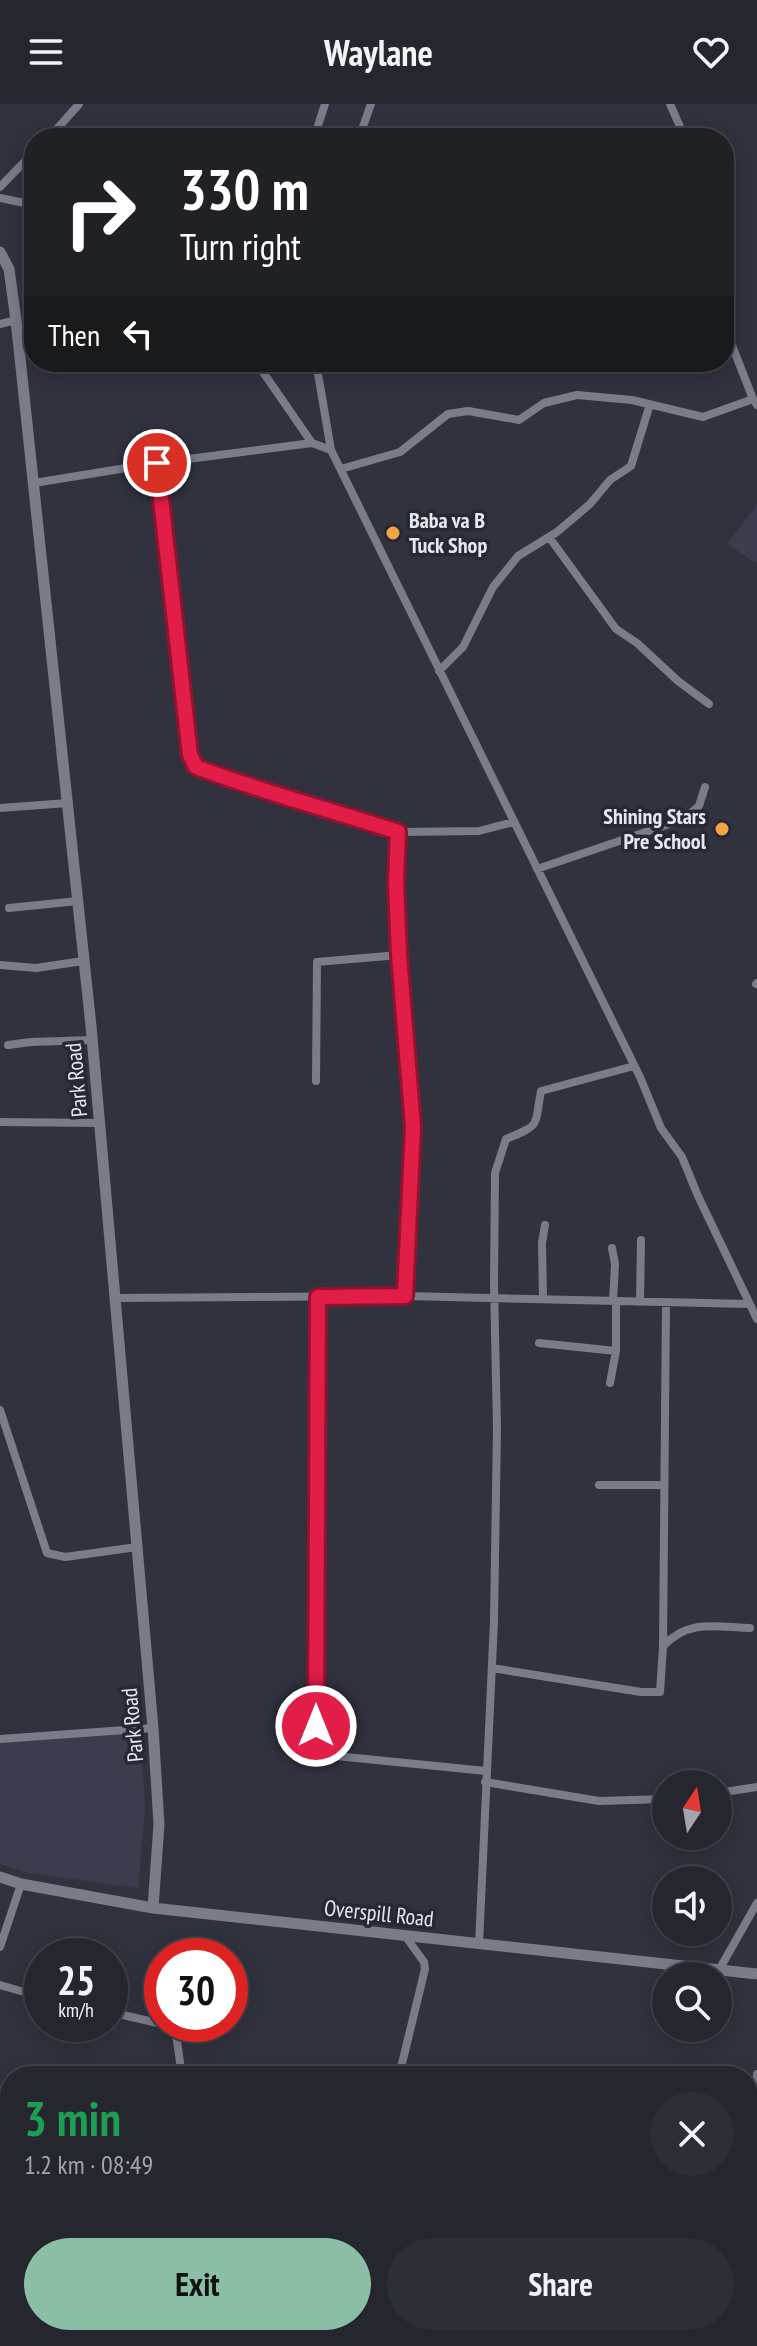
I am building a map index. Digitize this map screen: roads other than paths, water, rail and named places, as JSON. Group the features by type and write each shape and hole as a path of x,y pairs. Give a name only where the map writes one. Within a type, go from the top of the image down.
{"street":[{"path":"58,128 79,104"},
{"path":"317,128 325,104"},
{"path":"363,128 371,104"},
{"path":"670,104 681,128"},
{"path":"0,187 24,162"},
{"path":"0,198 24,203"},
{"name":"Park Road","path":"0,252 9,269 16,320 92,1040 153,1728 159,1824 153,1908"},
{"path":"0,324 16,320"},
{"path":"341,469 400,452 441,418 456,412 468,411 519,420 544,403 583,395 650,404 703,417 755,402 734,350"},
{"path":"263,372 312,443"},
{"path":"318,372 331,450 634,1066 661,1128 682,1157 757,1319"},
{"path":"439,671 463,647 490,591 504,572 525,550 549,537 590,504 610,480 631,466 650,404"},
{"path":"34,483 312,443 331,450"},
{"path":"157,463 190,755 196,767 257,790 293,798 398,832 479,831 513,822"},
{"path":"549,537 616,629 709,704"},
{"path":"537,869 684,819 699,806 705,787"},
{"path":"0,808 68,803"},
{"path":"398,832 396,882 399,955 413,1127 405,1296"},
{"path":"9,908 78,901"},
{"path":"316,1081 317,962 399,955"},
{"path":"0,965 36,968 83,961"},
{"path":"8,1045 92,1040"},
{"path":"479,1944 492,1668 497,1428 495,1173 506,1139 532,1128 538,1119 541,1091 634,1066"},
{"path":"0,1122 99,1123"},
{"path":"543,1299 542,1243 545,1225"},
{"path":"640,1302 641,1240"},
{"path":"610,1383 616,1351 612,1248"},
{"path":"115,1298 405,1296 749,1304"},
{"path":"318,1297 316,1754 486,1771"},
{"path":"492,1668 641,1692 660,1692 666,1303"},
{"path":"539,1343 616,1351"},
{"path":"0,1410 47,1553 65,1557 137,1547"},
{"path":"599,1485 664,1485"},
{"path":"663,1647 676,1633 691,1628 750,1628"},
{"path":"0,1739 153,1728"},
{"path":"485,1782 599,1801 652,1799"},
{"path":"732,1791 757,1787"},
{"name":"Overspill Road","path":"0,1877 21,1884 153,1908 652,1963"},
{"path":"0,1947 21,1884"},
{"path":"724,1962 757,1903"},
{"path":"401,2066 425,1969 424,1962 406,1937"},
{"name":"Overspill Road","path":"732,1971 757,1974"},
{"path":"0,1985 24,1992"},
{"path":"177,2042 181,2066"}],"place":[{"name":"Baba va B Tuck Shop","path":"393,533"},
{"name":"Shining Stars Pre School","path":"722,829"}]}
